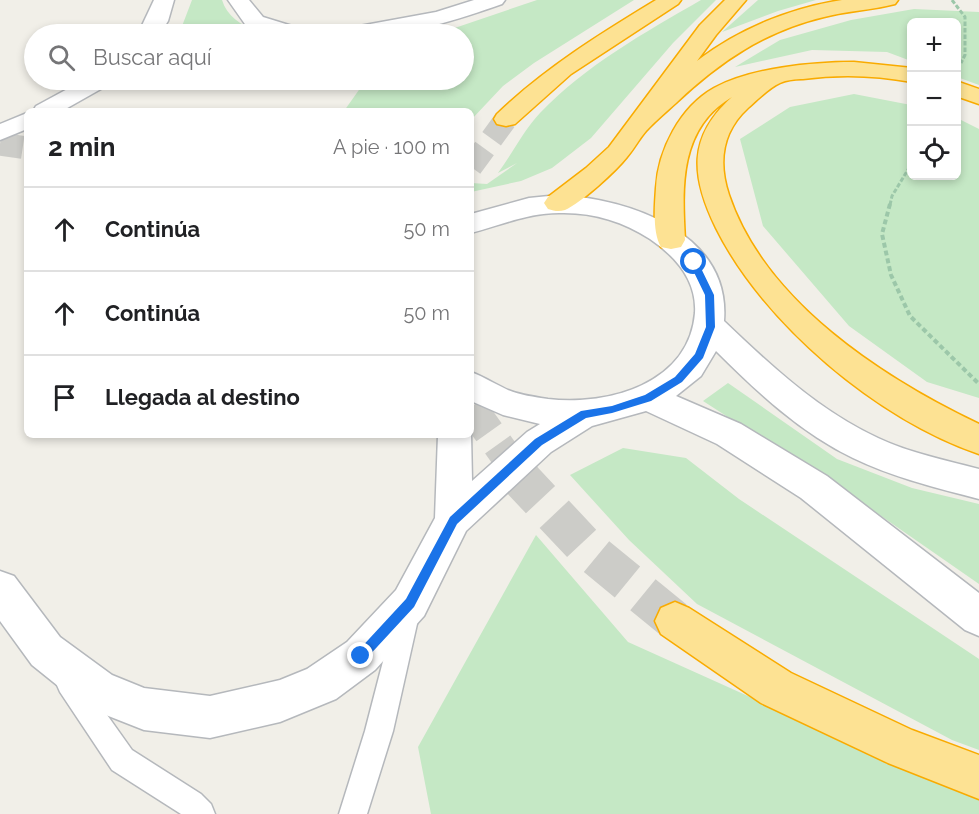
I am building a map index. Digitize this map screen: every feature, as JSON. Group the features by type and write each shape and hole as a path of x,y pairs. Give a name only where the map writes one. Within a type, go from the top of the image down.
{"highway":[{"path":"506,119 528,97 588,51 670,0"},
{"path":"557,203 608,163 708,30 736,0"},
{"path":"636,127 717,56 751,36 818,12 888,0"},
{"path":"671,240 670,189 675,153 690,124 719,95 774,76 812,69 860,68 907,74"},
{"path":"774,76 738,104 717,130 709,158 714,195 733,238 759,276 793,315 849,362 911,405 979,440"},
{"path":"961,90 979,97"},
{"path":"675,621 776,688 903,748 979,777"}],"street":[{"path":"155,24 164,0"},
{"path":"238,0 255,22 262,24"},
{"path":"407,24 440,18 495,0"},
{"path":"50,108 82,90"},
{"path":"0,133 24,121"},
{"path":"474,223 523,206 557,203 584,205 620,213 649,225 671,240 694,262 710,295 711,327 699,356 678,380 648,398 612,410 584,414 545,411 507,402 474,386"},
{"path":"711,327 759,372 829,428 866,448 907,464 979,484"},
{"path":"648,398 729,434 814,487 979,617"},
{"path":"0,589 46,651 98,691 144,709 210,717 280,701 321,684 361,656 410,603 453,520 539,442 584,414"},
{"path":"453,520 455,438"}],"lane":[{"path":"352,814 379,731 410,603"},
{"path":"46,651 122,760 191,804 201,814"}],"path":[{"path":"952,0 965,17 965,55 961,64"},
{"path":"907,171 892,196 882,234 891,275 910,316 979,384"}],"green space":[{"path":"192,0 222,0 229,13 242,24 183,24"},
{"path":"537,0 634,0 534,63 503,86 474,117 474,108 346,108 359,90 474,90 474,24 466,24"},
{"path":"701,0 716,0 673,43 591,138 552,168 521,181 474,191 474,183 487,184 517,163 498,173 523,134 558,96 596,65"},
{"path":"758,0 816,0 778,11 722,32"},
{"path":"914,9 979,12 979,85 961,78 961,18 907,18 907,60 887,52 812,50 735,67 780,40 851,20"},
{"path":"854,94 907,104 907,180 961,180 961,120 979,129 979,398 927,382 849,326 763,226 740,139 790,107"},
{"path":"728,383 837,459 912,488 979,504 979,584 871,509 703,401"},
{"path":"623,448 686,458 739,499 979,659 979,750 952,740 697,604 629,540 570,475"},
{"path":"536,535 628,642 979,800 979,814 431,814 418,747"}],"tunnel":[{"path":"474,163 506,119"},
{"path":"0,144 24,148"},
{"path":"474,411 516,470"},
{"path":"515,469 523,481 586,548 675,621"}],"route":[{"path":"361,656 410,603 453,520 539,442 584,414 612,410 648,398 678,380 699,356 711,327 710,295 694,262"}]}
